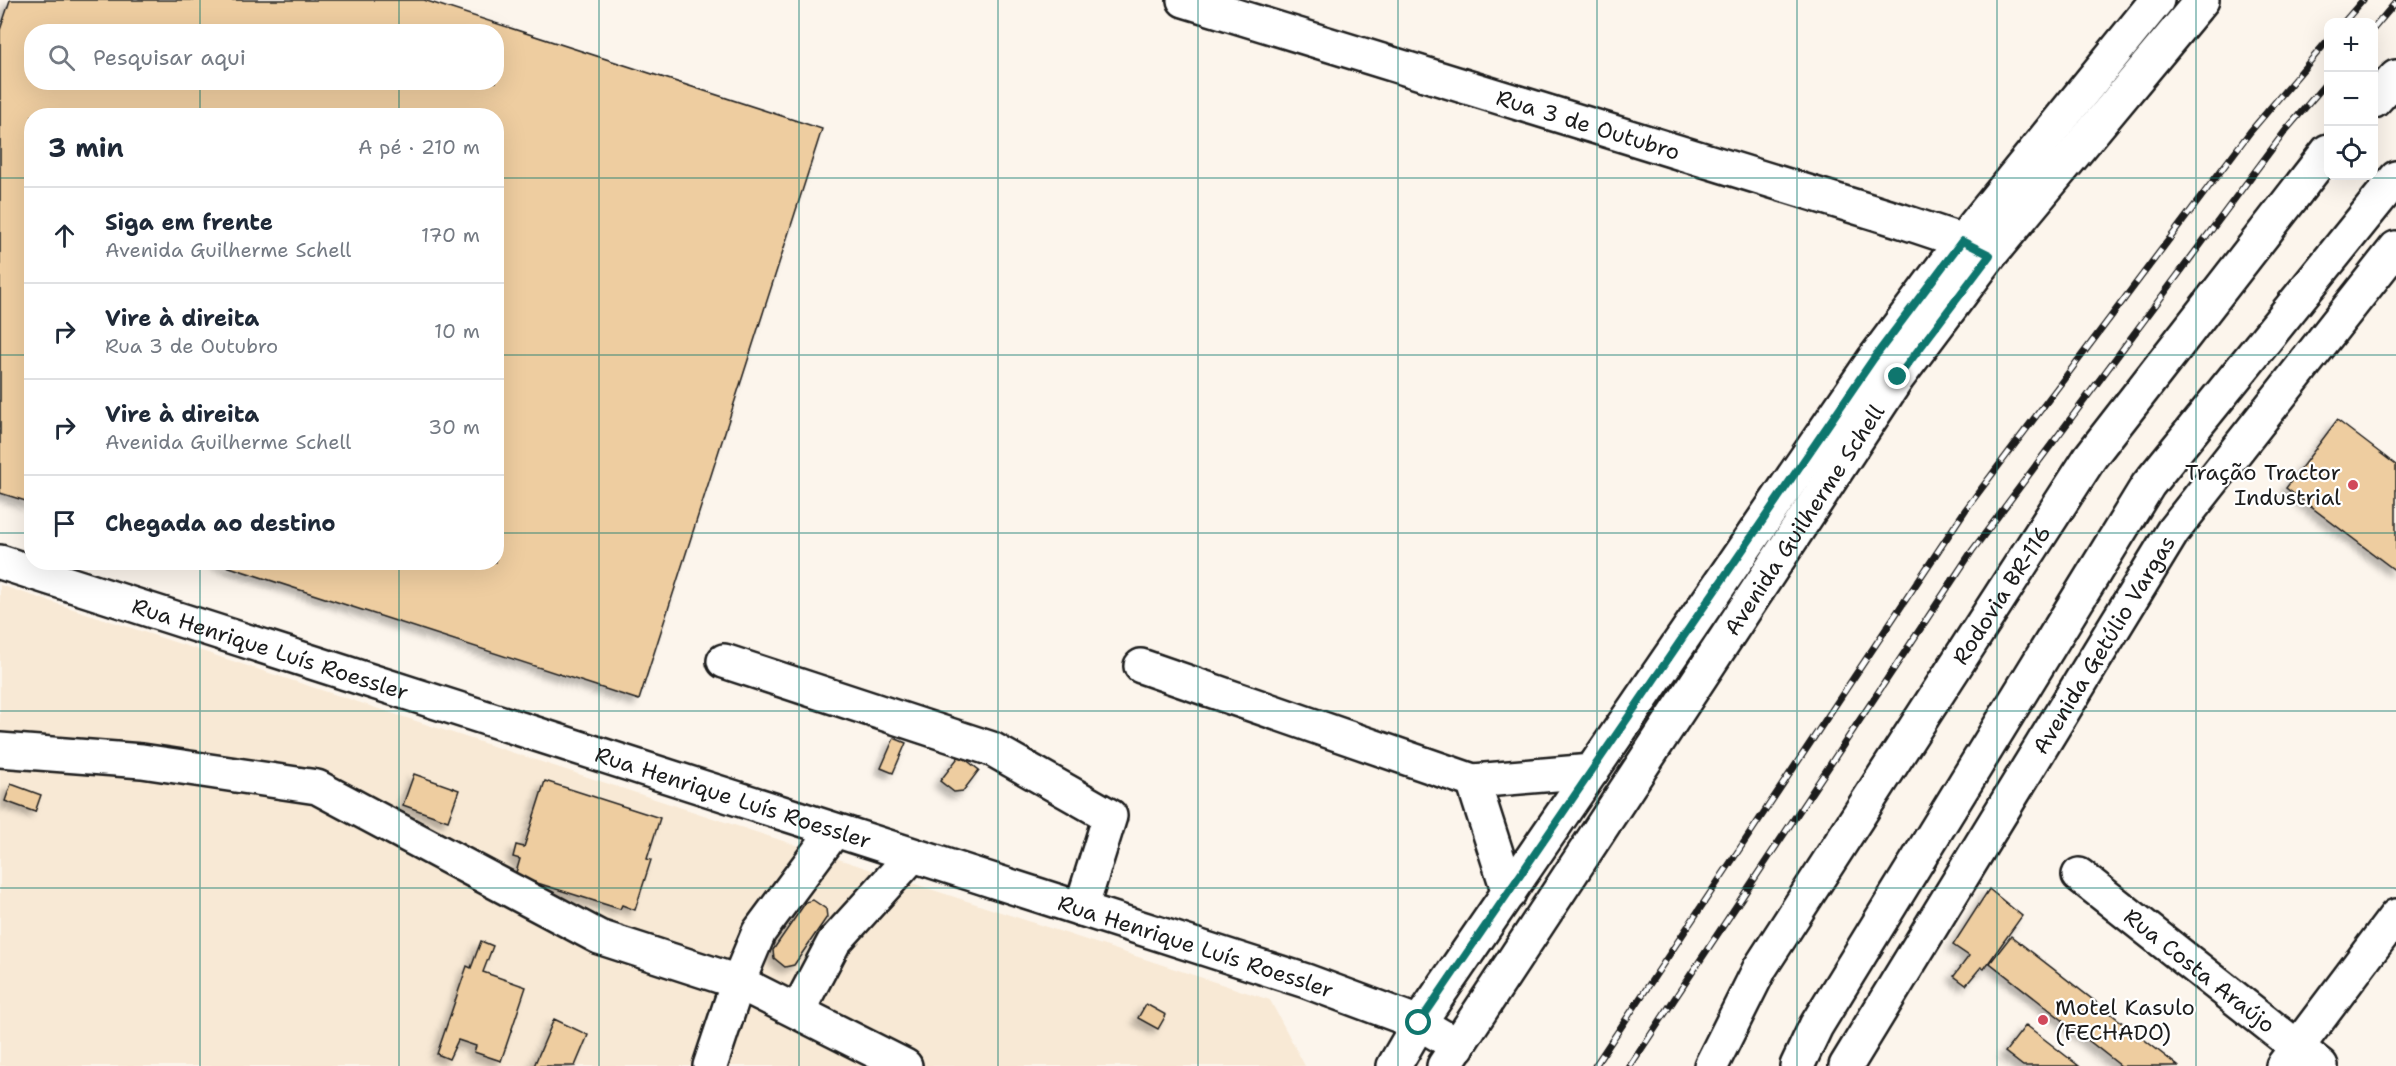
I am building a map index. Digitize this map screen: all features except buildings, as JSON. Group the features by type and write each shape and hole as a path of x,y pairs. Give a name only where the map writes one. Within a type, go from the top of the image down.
{"main road":[{"name":"Rua 3 de Outubro","path":"1184,0 1976,248"},
{"name":"Avenida Guilherme Schell","path":"1451,1056 1898,377 1976,248 2157,0"},
{"name":"Avenida Guilherme Schell","path":"1394,1066 1419,1023 1874,358 2202,0"},
{"path":"2378,96 2396,77"},
{"name":"Rodovia BR-116","path":"1712,1066 1760,968 2091,456 2324,156"},
{"path":"1797,1066 1816,1026 2148,485 2396,178"},
{"name":"Avenida Getúlio Vargas","path":"1846,1066 2173,531 2384,279 2396,248"},
{"name":"Rua Henrique Luís Roessler","path":"0,562 24,570"},
{"name":"Rua Henrique Luís Roessler","path":"25,570 1306,981 1419,1023 1451,1056"},
{"path":"724,661 992,749 1110,816 1081,909"},
{"path":"1141,666 1473,781 1592,771"},
{"path":"0,750 142,761 317,787 599,937 738,982 798,1010 905,1066"},
{"path":"1473,781 1509,893"},
{"path":"710,1066 738,982 759,932 834,831"},
{"path":"798,1010 834,942 912,855"},
{"name":"Rua Costa Araújo","path":"2079,875 2301,1060"},
{"path":"2301,1060 2396,916"},
{"path":"1696,1066 1760,968"}],"shaded area":[{"path":"0,585 1270,1000 1305,1066 0,1066"}],"railway":[{"path":"2347,18 2363,0"},
{"path":"2378,23 2396,2"},
{"path":"1595,1066 1966,509 2250,132 2324,45"},
{"path":"1630,1066 1972,551 2286,130 2324,86"}],"place":[{"name":"Tração Tractor Industrial","path":"2353,485"},
{"name":"Motel Kasulo (FECHADO)","path":"2043,1020"}],"route":[{"path":"1419,1023 1874,358 1962,241 1990,255 1898,377"}]}
